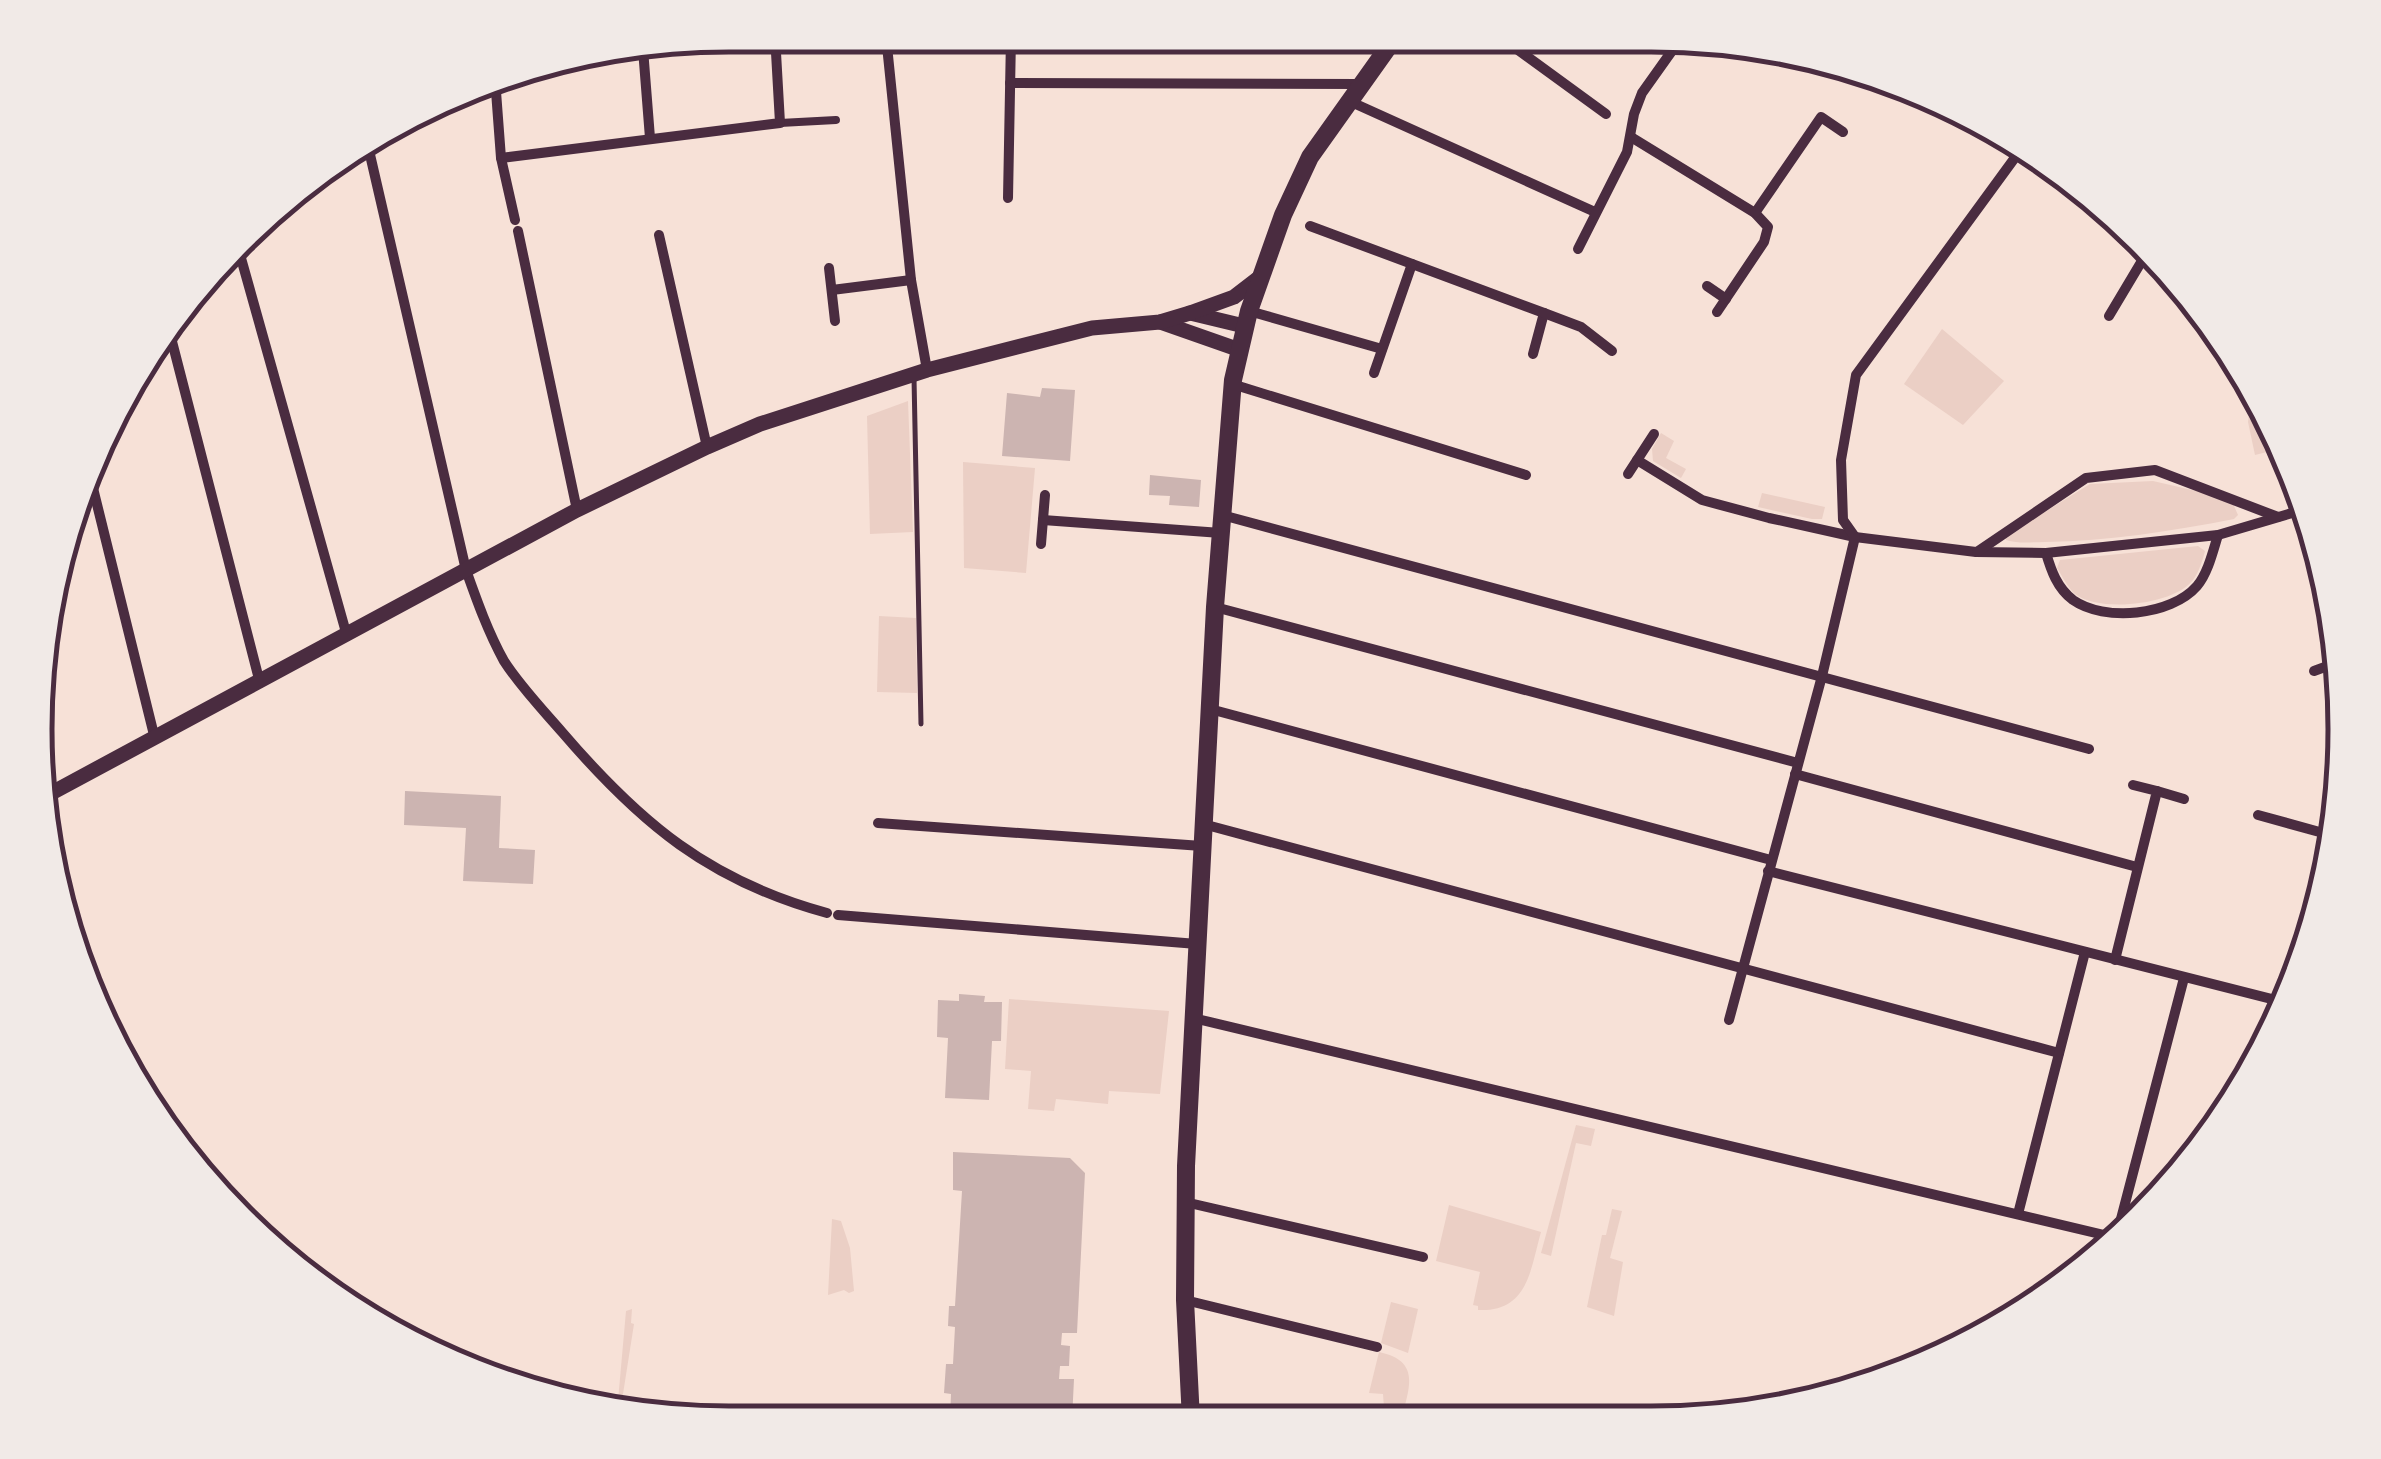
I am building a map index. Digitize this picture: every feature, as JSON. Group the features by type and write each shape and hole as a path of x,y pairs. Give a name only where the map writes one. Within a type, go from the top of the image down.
{"main road":[{"path":"1190,1406 1185,1202 1215,606 1232,384 1238,350 1261,276 1310,157 1384,52"},
{"path":"56,791 577,510 760,424 920,372 1092,328 1160,322 1234,297 1261,276"},
{"path":"1190,313 1247,318"},
{"path":"1160,322 1238,350"}],"street":[{"path":"776,52 780,123"},
{"path":"888,52 920,372"},
{"path":"1008,198 1011,52"},
{"path":"1520,52 1606,114"},
{"path":"1578,249 1632,137 1634,114 1642,94 1670,53"},
{"path":"644,58 650,138"},
{"path":"1010,82 1359,84"},
{"path":"496,94 501,158 577,510"},
{"path":"1348,101 1595,212"},
{"path":"1754,213 1820,118 1842,132"},
{"path":"501,158 780,123 836,120"},
{"path":"1632,137 1754,213 1768,227 1764,242 1716,312"},
{"path":"370,156 466,570 485,623 506,663 593,768 641,815 670,840 725,874 756,889 833,914 1197,944"},
{"path":"1856,537 1843,520 1841,460 1856,374 2014,158"},
{"path":"1305,224 1581,327 1612,351"},
{"path":"659,234 707,447"},
{"path":"242,261 347,636"},
{"path":"2109,316 2141,262"},
{"path":"1374,373 1412,264"},
{"path":"829,268 835,321"},
{"path":"832,290 911,280"},
{"path":"1706,286 1726,299"},
{"path":"1532,354 1544,313"},
{"path":"1247,318 1382,349"},
{"path":"173,345 260,683"},
{"path":"1232,384 1526,475"},
{"path":"1628,474 1654,434"},
{"path":"1637,460 1702,500 1856,537 1976,552 2046,553 2218,535 2293,513"},
{"path":"1976,552 2086,478 2156,470 2278,517"},
{"path":"95,495 155,740"},
{"path":"1041,544 1045,495"},
{"path":"1043,520 1221,524 1822,676 2088,749"},
{"path":"2046,553 2053,578 2071,599 2104,614 2163,608 2196,587 2218,535"},
{"path":"1729,1020 1856,537"},
{"path":"1215,606 2137,867"},
{"path":"2314,671 2325,667"},
{"path":"1210,709 1770,866 2272,999"},
{"path":"2133,785 2184,799"},
{"path":"2115,960 2157,792"},
{"path":"2258,816 2320,832"},
{"path":"878,823 1202,846"},
{"path":"1203,824 2059,1052"},
{"path":"2018,1214 2085,952"},
{"path":"2125,1212 2184,978"},
{"path":"1193,1018 2102,1234"},
{"path":"1185,1202 1423,1257"},
{"path":"1185,1300 1377,1347"}],"lane":[{"path":"920,372 922,724"}],"shaded area":[{"path":"1942,329 2004,381 1963,425 1904,384"},
{"path":"908,401 913,532 870,534 867,416"},
{"path":"2249,412 2269,452 2255,455"},
{"path":"1661,433 1674,441 1666,458 1686,469 1681,478 1653,461 1652,449"},
{"path":"963,462 1035,468 1026,573 964,568"},
{"path":"2153,481 2231,499 2238,515 2234,519 2117,537 2006,540 2006,536 2090,484"},
{"path":"1762,493 1825,507 1822,519 1758,507"},
{"path":"2198,546 2205,551 2193,580 2184,589 2136,604 2086,600 2072,591 2057,568 2060,560"},
{"path":"879,616 916,618 917,693 877,692"},
{"path":"1009,999 1169,1011 1160,1094 1109,1091 1108,1104 1056,1099 1054,1111 1028,1109 1031,1071 1005,1069"},
{"path":"1576,1125 1595,1129 1591,1146 1576,1143 1551,1256 1541,1253"},
{"path":"1449,1205 1541,1232 1524,1286 1507,1304 1478,1310 1473,1305 1480,1272 1436,1261"},
{"path":"1612,1209 1622,1211 1610,1258 1623,1262 1614,1316 1587,1307 1602,1235 1606,1235"},
{"path":"832,1219 841,1221 850,1248 854,1291 828,1295"},
{"path":"1391,1302 1418,1309 1408,1353 1381,1343"},
{"path":"632,1309 634,1324 622,1398 618,1397 626,1311"},
{"path":"1379,1352 1402,1362 1409,1378 1405,1406 1384,1406 1383,1394 1369,1393"}],"building":[{"path":"1042,388 1075,390 1070,461 1002,456 1007,393 1040,397"},
{"path":"1150,475 1201,480 1199,507 1169,505 1170,496 1149,495"},
{"path":"405,791 501,796 499,848 535,850 533,884 463,881 466,828 404,825"},
{"path":"959,994 985,996 984,1002 1002,1002 1001,1041 992,1041 989,1100 945,1098 948,1038 937,1037 938,1000 959,1001"},
{"path":"953,1152 1070,1158 1085,1173 1077,1333 1062,1333 1061,1345 1070,1346 1069,1366 1060,1366 1059,1379 1074,1379 1073,1406 951,1406 951,1394 944,1393 946,1364 953,1364 955,1327 948,1326 949,1306 955,1306 962,1191 953,1190"}]}
